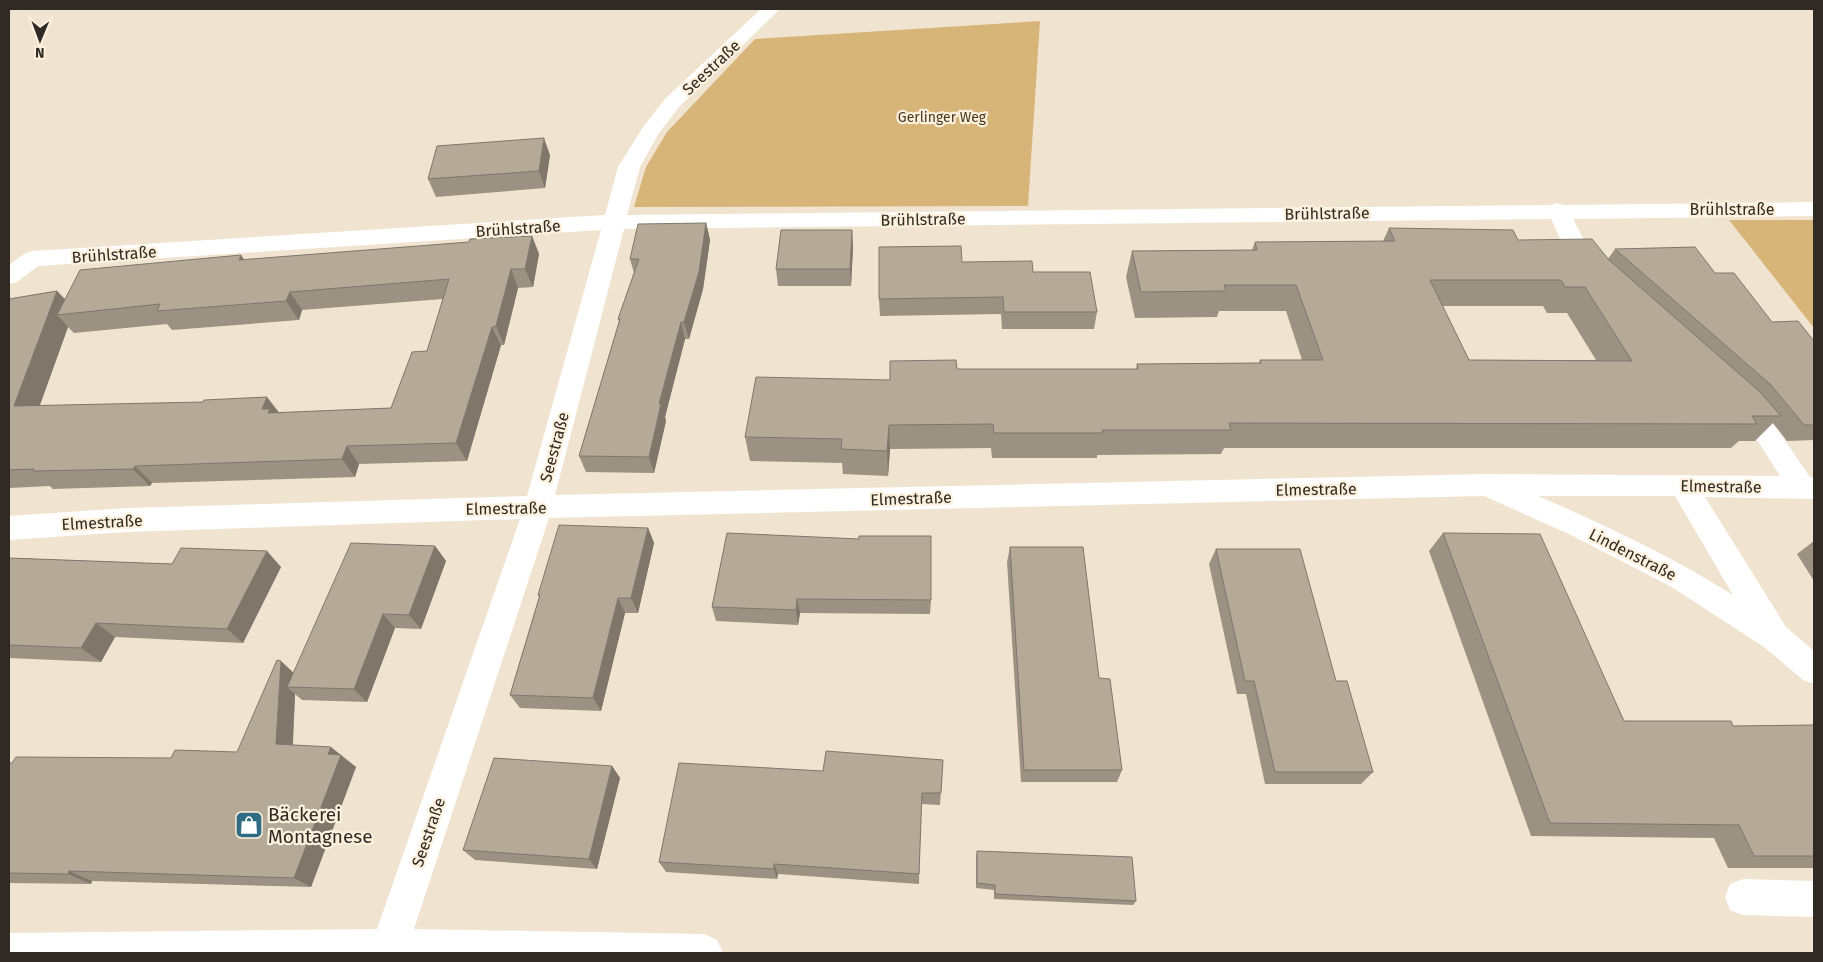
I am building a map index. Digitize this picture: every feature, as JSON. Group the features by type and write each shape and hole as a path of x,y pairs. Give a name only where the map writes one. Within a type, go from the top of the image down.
{"street":[{"name":"Seestraße","path":"388,950 538,508 629,167 650,131 672,104 771,9"},
{"name":"Brühlstraße","path":"9,276 32,259 613,222 1557,210 1814,209"},
{"path":"1557,210 1583,259 1607,286"},
{"path":"1724,390 1768,436 1809,488"},
{"name":"Elmestraße","path":"9,528 137,519 1484,485 1682,485 1809,488"},
{"name":"Lindenstraße","path":"1484,485 1579,526 1680,577 1775,637 1814,670"},
{"name":"Lindenstraße","path":"1682,485 1775,637"},
{"path":"1743,897 1814,899"},
{"path":"9,952 388,950 704,953"}],"green space":[{"name":"Gerlinger Weg","path":"1040,21 1028,206 634,207 646,167 667,132 755,39"},
{"path":"1729,220 1814,220 1814,328"}],"building":[{"path":"544,138 539,171 428,179 437,146"},
{"path":"706,223 699,272 684,322 681,322 659,404 661,404 649,457 579,456 620,319 618,319 639,259 630,259 638,224"},
{"path":"1389,228 1513,230 1518,240 1592,239 1609,260 1760,392 1781,416 1752,416 1757,424 1229,423 1231,430 1102,430 1103,433 994,433 993,424 889,425 887,451 841,449 842,439 745,437 756,377 890,380 890,361 956,360 957,369 1138,369 1137,364 1261,363 1260,360 1323,360 1296,285 1224,285 1226,291 1141,292 1132,251 1257,250 1255,242 1395,241","holes":["1430,280 1561,280 1565,287 1585,287 1632,361 1469,360"]},
{"path":"781,230 852,230 850,269 776,269"},
{"path":"532,236 525,269 511,269 496,326 492,327 456,443 347,446 342,459 135,466 133,469 9,470 9,299 57,291 14,406 203,402 204,400 267,397 262,409 270,409 268,413 391,408 412,352 427,351 449,279 290,292 286,301 157,311 160,304 57,315 80,270 241,255 239,260 469,242 470,239"},
{"path":"961,246 962,262 1032,261 1033,272 1090,272 1097,312 1004,312 1003,297 879,299 879,247"},
{"path":"1695,247 1715,273 1734,273 1772,322 1798,321 1814,341 1814,425 1804,425 1771,385 1615,249"},
{"path":"559,525 648,528 631,598 618,598 593,698 510,695 540,595 538,595"},
{"path":"727,533 859,539 859,536 931,536 931,600 797,599 796,610 712,607"},
{"path":"1443,533 1540,534 1624,721 1731,721 1733,726 1814,725 1814,856 1754,856 1739,825 1550,823"},
{"path":"351,543 435,546 409,615 383,614 354,689 287,687"},
{"path":"1010,547 1083,547 1099,678 1110,679 1122,770 1024,770"},
{"path":"181,548 267,551 227,629 96,623 81,648 9,645 9,558 172,564"},
{"path":"1216,549 1300,549 1336,681 1347,681 1373,772 1275,772 1254,681 1245,681"},
{"path":"277,660 281,661 276,744 331,747 328,754 341,755 294,878 69,871 68,874 9,873 9,763 12,763 16,757 171,758 175,750 237,752"},
{"path":"826,751 943,760 941,793 922,793 919,874 774,864 774,869 659,862 679,763 823,771"},
{"path":"494,758 612,766 589,859 463,850"},
{"path":"977,851 1132,857 1136,901 995,894 995,885 977,883"}],"place":[{"name":"Bäckerei Montagnese","path":"249,825"}]}
